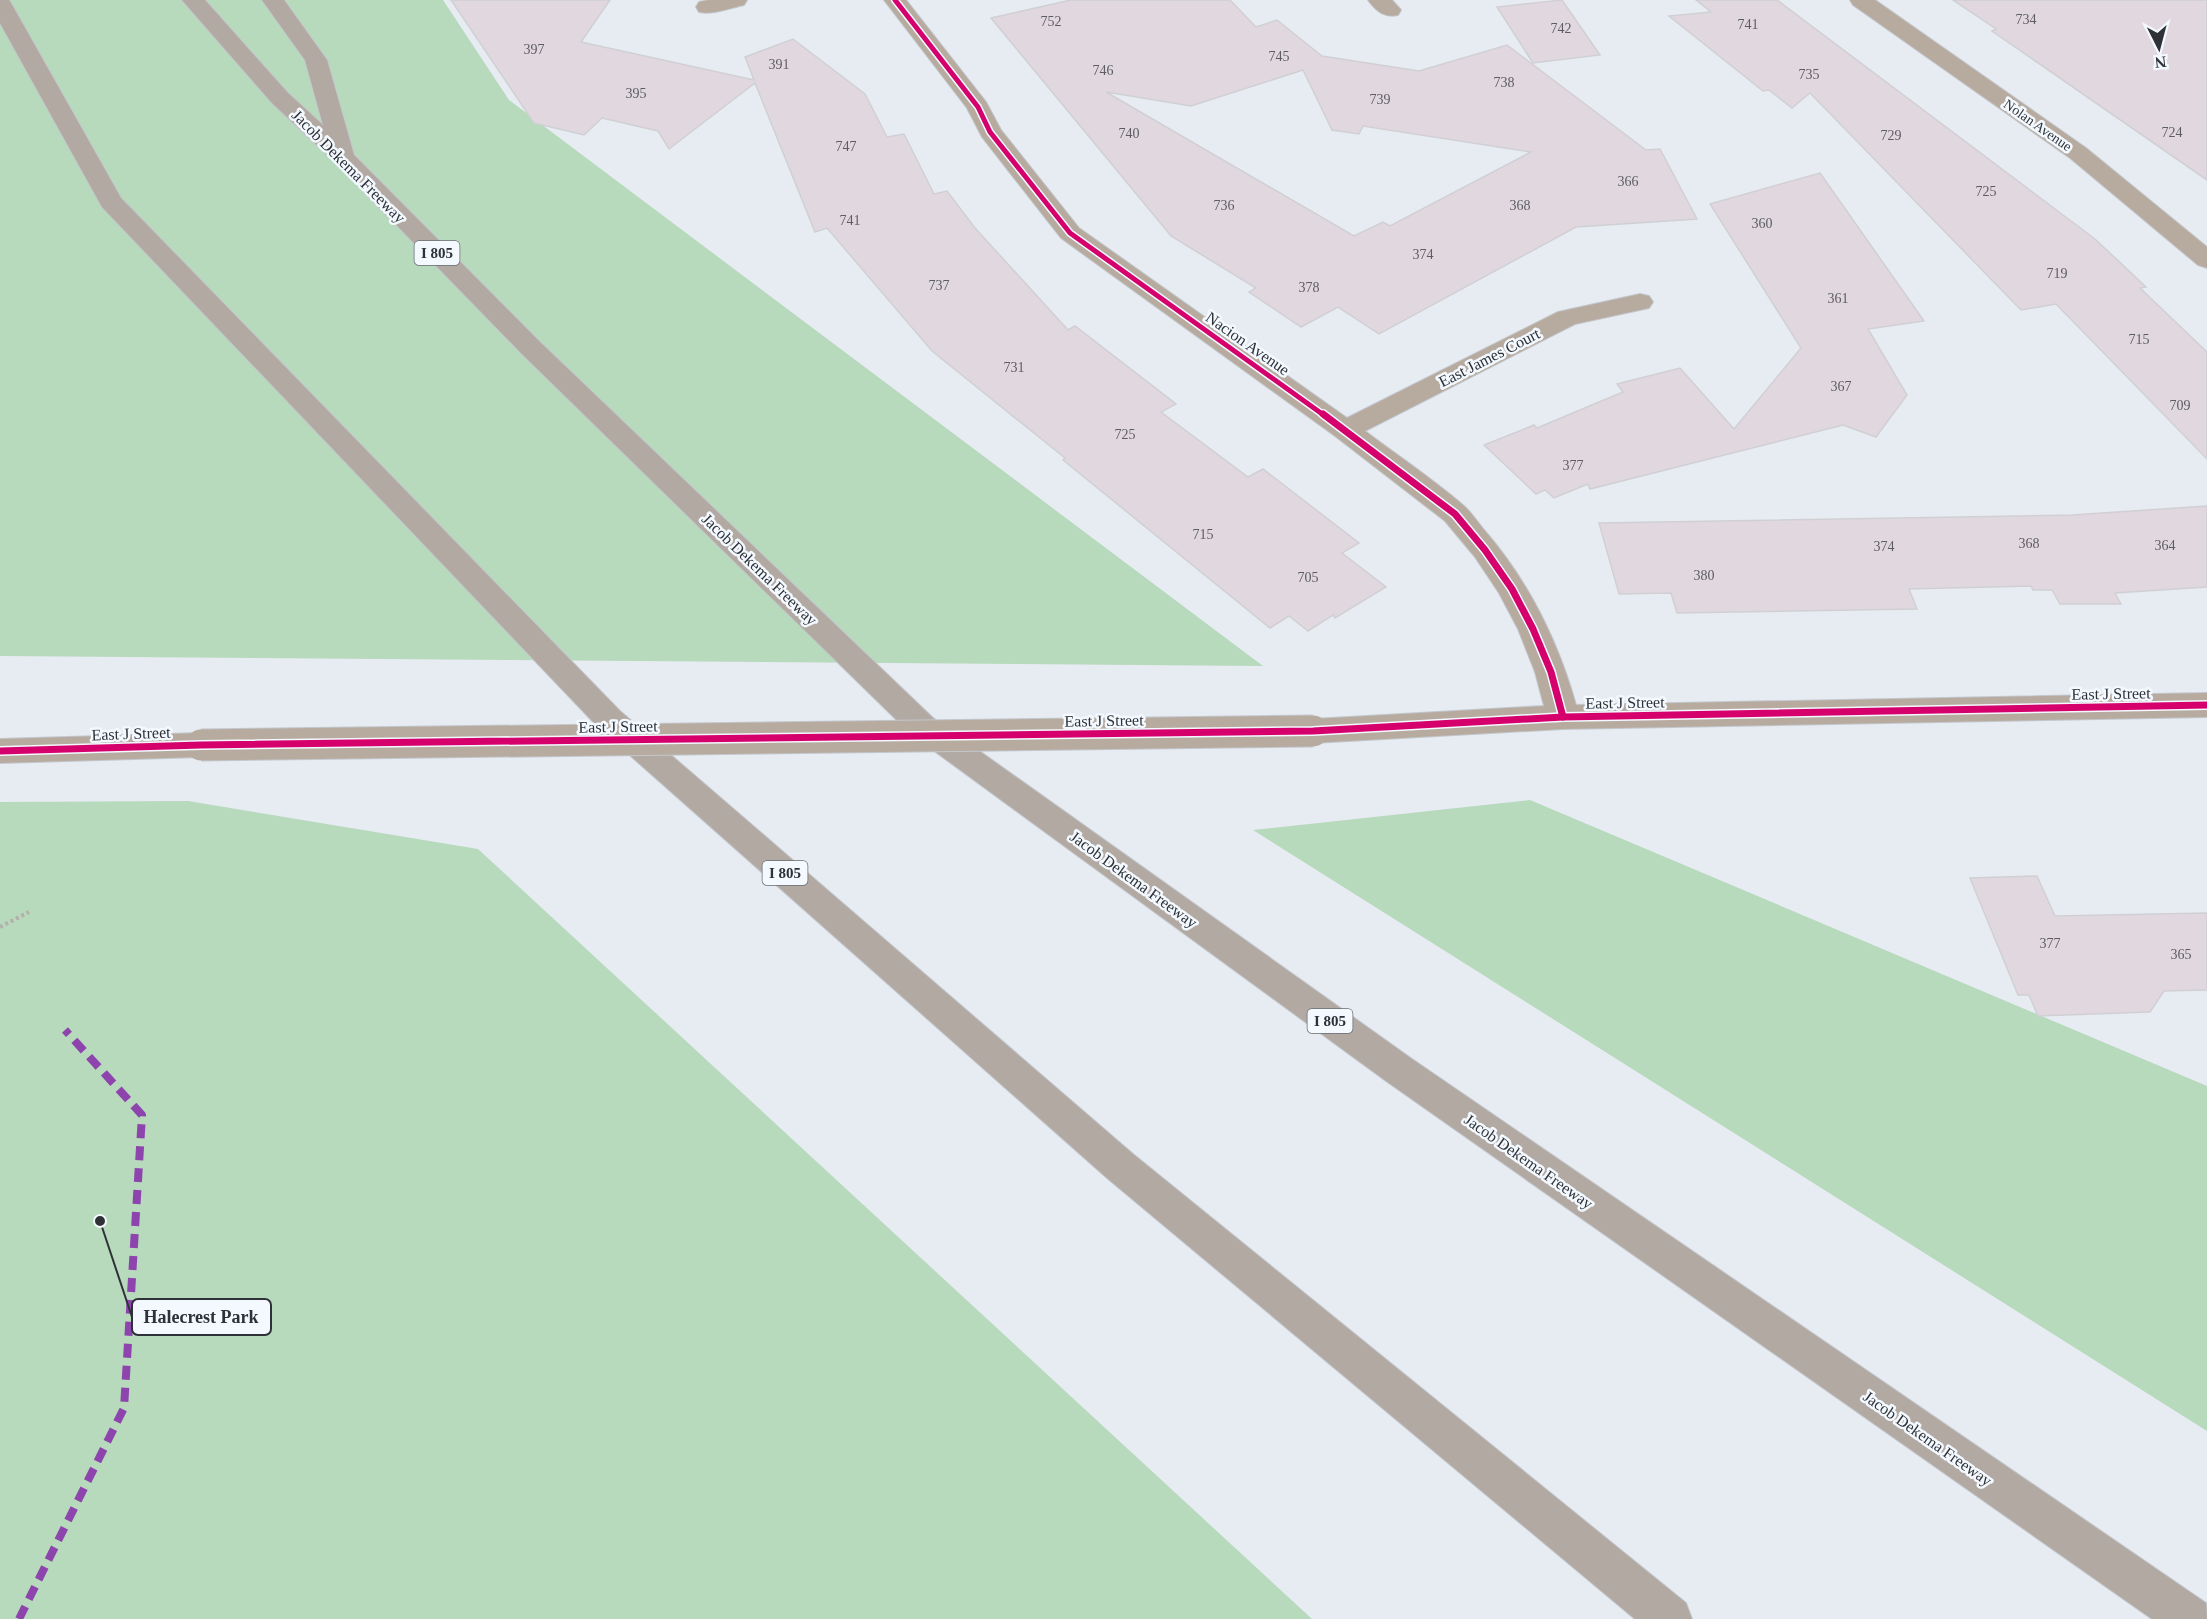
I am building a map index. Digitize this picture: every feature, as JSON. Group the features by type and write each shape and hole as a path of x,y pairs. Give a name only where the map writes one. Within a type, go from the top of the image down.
{"highway":[{"name":"Jacob Dekema Freeway","path":"193,0 280,98 344,158 540,356 922,726 1399,1070 2190,1619"},
{"path":"273,0 316,60 344,158"},
{"name":"I 805","path":"3,11 111,202 609,719 1120,1166 1670,1619"}],"street":[{"path":"707,7 736,0"},
{"name":"Nacion Avenue","path":"895,0 978,107 990,132 1070,233 1345,430 1455,514 1485,550 1512,589 1533,629 1551,672 1563,717"},
{"name":"Nolan Avenue","path":"1861,0 2078,153 2207,260"},
{"name":"East James Court","path":"1345,430 1567,318 1640,302"},
{"name":"East J Street","path":"0,751 201,745 1313,731 1563,717 2207,705"}],"path":[{"path":"0,927 29,912"}],"green space":[{"path":"0,0 443,0 509,100 1263,666 0,656"},
{"path":"1530,800 2207,1086 2207,1431 1253,830"},
{"path":"188,801 478,849 1312,1619 0,1619 0,802"}],"building":[{"path":"451,0 610,0 581,42 754,80 745,57 793,39 865,94 887,137 904,134 934,194 947,191 975,228 1068,330 1075,326 1176,404 1161,412 1248,477 1263,469 1359,543 1342,553 1386,587 1335,618 1333,615 1308,631 1289,616 1270,628 932,351 827,228 815,232 755,83 669,149 658,131 602,118 584,135 534,123"},
{"path":"1071,0 1230,0 1256,27 1277,20 1322,56 1419,71 1507,45 1646,150 1660,149 1697,219 1576,227 1379,334 1338,307 1301,327 1249,292 1256,288 1171,236 991,18","holes":["1303,70 1332,130 1359,134 1363,126 1531,152 1390,226 1383,222 1354,236 1106,92 1191,106"]},
{"path":"1562,0 1600,55 1533,63 1497,7"},
{"path":"1696,0 1777,0 2095,239 2146,287 2140,288 2207,352 2207,459 2056,304 2021,310 1810,93 1792,108 1769,90 1763,91 1669,16 1711,12"},
{"path":"1953,0 2207,0 2207,180 1992,31 1996,29"},
{"path":"1820,173 1924,321 1868,329 1907,395 1876,437 1843,425 1590,489 1588,484 1554,498 1545,490 1536,494 1484,445 1534,425 1537,428 1623,392 1617,384 1680,368 1734,429 1801,348 1710,204"},
{"path":"2207,506 2207,587 2115,593 2121,604 2060,604 2052,590 2033,590 2031,586 1909,589 1917,609 1677,613 1671,593 1619,594 1599,523 2072,515"},
{"path":"2037,876 2055,916 2207,913 2207,990 2164,991 2150,1012 2038,1016 2029,995 2018,995 1970,878"}],"marked path":[{"path":"19,1619 124,1408 142,1115 65,1030"}],"cycle path":[{"path":"895,0 978,107 990,132 1070,233 1345,430 1455,514 1485,550 1512,589 1533,629 1551,672 1563,717"},
{"path":"0,751 201,745 1313,731 1563,717 2207,705"}],"place":[{"name":"Halecrest Park","path":"100,1221"}]}
